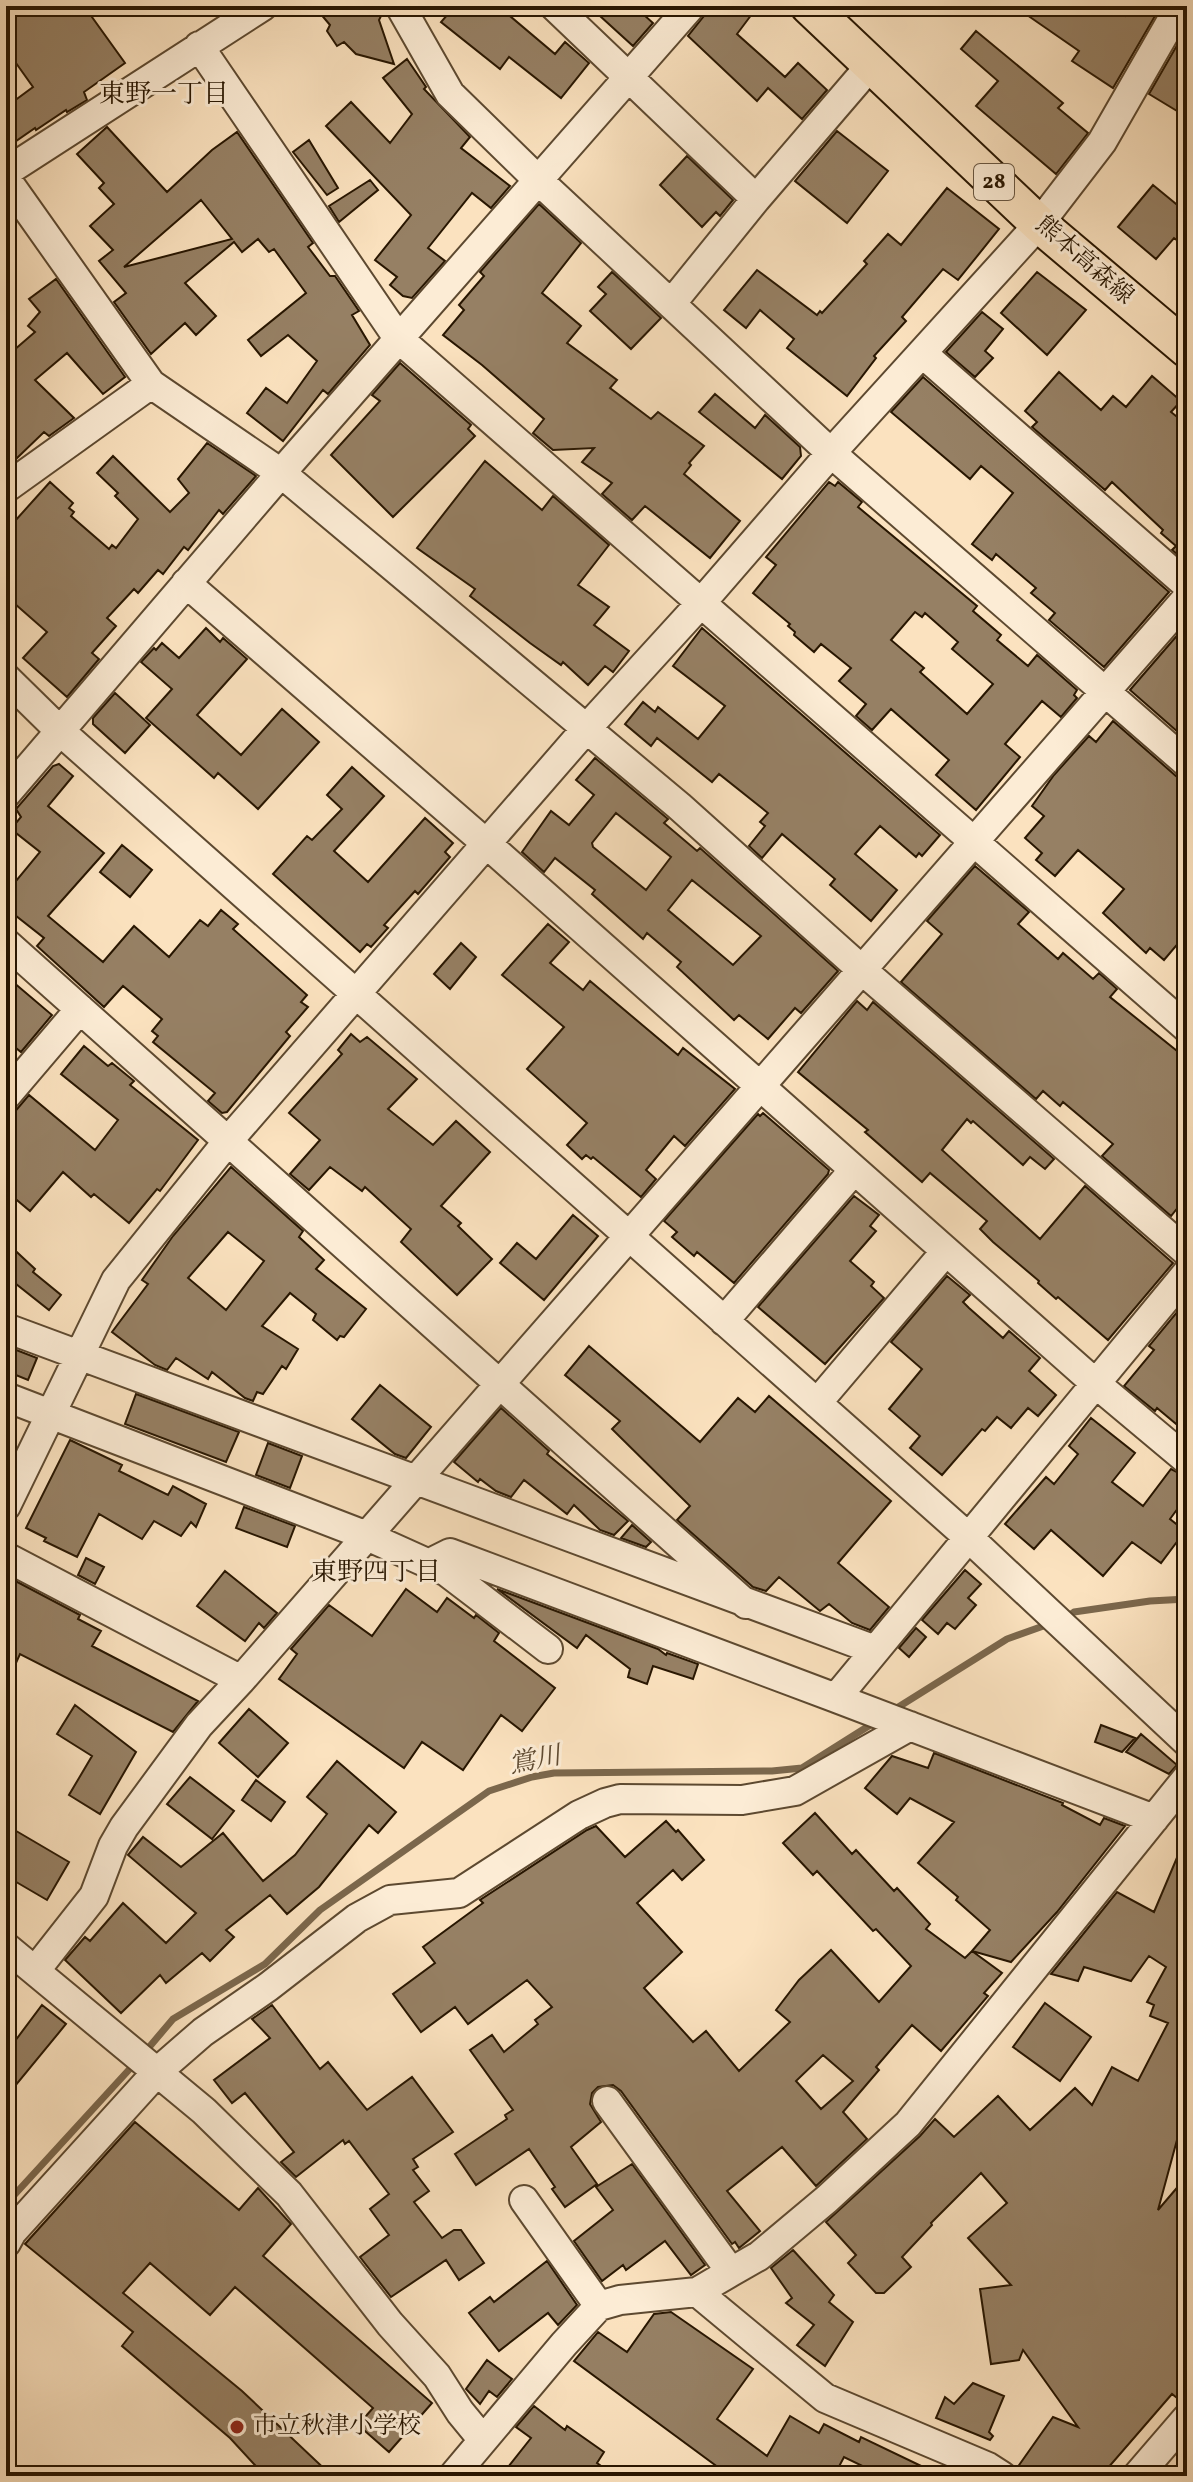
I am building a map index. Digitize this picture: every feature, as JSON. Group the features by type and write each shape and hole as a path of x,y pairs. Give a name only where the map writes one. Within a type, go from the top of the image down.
{"main road":[{"name":"熊本高森線","path":"809,6 1039,224 1187,349"}],"street":[{"path":"6,172 263,6"},
{"path":"400,6 450,94 538,180 831,453 1187,763"},
{"path":"554,6 756,199"},
{"path":"6,794 398,338 691,6"},
{"path":"6,1506 116,1280 228,1141 586,729 1039,224 1102,142 1180,6"},
{"path":"199,46 398,338 1187,1028"},
{"path":"671,304 871,65"},
{"path":"6,179 151,384 281,473 679,806 862,970 1187,1252"},
{"path":"922,353 1187,585"},
{"path":"6,488 151,384"},
{"path":"186,583 488,845 1095,1383 1187,1460"},
{"path":"35,1971 94,1896 113,1846 124,1827 199,1725 761,1088 1187,598"},
{"path":"6,678 60,731 968,1537 1187,1742"},
{"path":"6,943 746,1604"},
{"path":"6,1096 80,1009"},
{"path":"724,1321 854,1170"},
{"path":"817,1403 946,1251"},
{"path":"836,1698 1187,1273"},
{"path":"6,1328 875,1650"},
{"path":"6,1397 367,1536 447,1572 548,1649"},
{"path":"428,1564 450,1553 1154,1819"},
{"path":"6,1557 241,1680"},
{"path":"6,2243 22,2220 155,2070 357,1918 390,1900 459,1893 579,1815 605,1803 620,1799 742,1800 795,1791 910,1726"},
{"path":"453,2476 599,2306 620,2300 697,2292 759,2256 827,2199 908,2124 1187,1778"},
{"path":"6,1947 204,2111 289,2194 390,2324 437,2376 483,2440"},
{"path":"607,2101 731,2272"},
{"path":"524,2200 599,2306"},
{"path":"697,2292 825,2398 988,2467 1002,2476"},
{"path":"1137,2476 1187,2418"}],"building":[{"path":"6,6 84,6 125,63 84,92 87,100 35,128 6,148 6,107 33,87 6,49"},
{"path":"314,6 383,6 379,20 394,64 356,54 344,42 337,46 327,31 330,25"},
{"path":"455,6 498,6 555,54 565,42 589,63 561,98 509,57 500,69 441,22"},
{"path":"589,6 652,6 644,15 653,23 633,46"},
{"path":"712,6 742,6 752,14 737,34 785,77 798,63 827,90 802,119 768,88 757,101 688,36"},
{"path":"1014,6 1109,6 1125,16 1132,6 1141,6 1155,16 1113,88 1072,61 1079,51"},
{"path":"1187,28 1187,117 1149,94"},
{"path":"976,31 1063,103 1058,108 1088,133 1056,174 976,106 998,81 961,49"},
{"path":"407,59 426,87 424,89 470,137 461,148 510,186 491,208 472,193 428,248 445,261 412,298 403,296 390,285 397,277 375,260 411,215 326,126 351,102 390,143 412,114 383,78"},
{"path":"107,127 167,192 212,150 237,132 313,243 308,247 330,276 335,276 359,311 352,315 370,345 328,394 323,390 283,441 247,413 266,388 287,403 317,361 288,335 261,356 248,340 306,293 274,249 269,252 258,239 242,252 234,242 185,283 216,316 196,335 185,323 151,354 114,302 126,293 99,261 113,250 90,226 114,204 99,188 104,183 77,154","holes":["201,200 232,239 124,267"]},
{"path":"837,131 888,171 847,223 795,181"},
{"path":"309,140 338,188 327,195 293,152"},
{"path":"687,156 733,200 720,216 716,212 702,227 660,185"},
{"path":"370,180 378,190 339,222 329,206"},
{"path":"1153,185 1187,213 1187,248 1174,238 1156,259 1118,227"},
{"path":"947,188 999,229 958,280 943,269 902,317 906,321 874,356 876,358 847,396 787,348 794,339 760,310 746,328 724,310 757,270 817,315 820,311 822,313 867,264 864,261 888,234 901,245"},
{"path":"539,204 581,243 542,293 581,326 567,343 617,380 610,388 651,419 658,412 704,446 684,474 740,521 710,558 645,506 632,520 602,494 612,483 582,462 594,448 553,450 533,433 544,419 443,335 464,310 459,305 484,276 480,272"},
{"path":"612,272 661,318 631,349 590,311 606,294 598,287"},
{"path":"1037,272 1086,310 1047,355 1001,313"},
{"path":"56,279 125,377 103,394 67,353 35,380 74,418 49,436 44,432 16,459 6,448 6,357 35,332 28,326 40,312 29,299"},
{"path":"982,312 1003,329 985,351 993,358 975,377 946,352"},
{"path":"400,363 471,425 468,429 475,436 393,517 331,455 380,401 372,395"},
{"path":"1059,372 1101,410 1113,396 1126,407 1152,376 1181,401 1171,412 1187,425 1187,562 1172,550 1176,546 1161,533 1163,530 1112,482 1105,490 1032,427 1037,422 1025,411"},
{"path":"923,377 1169,592 1104,667 1049,620 1055,613 1031,593 1036,588 996,554 992,560 972,544 1013,493 981,466 970,479 891,412"},
{"path":"715,394 755,428 765,415 800,447 801,456 782,479 699,412"},
{"path":"207,443 256,476 223,514 219,510 188,550 184,547 163,574 158,570 138,593 134,589 107,618 116,626 92,653 99,659 67,697 23,658 47,632 6,596 6,531 50,482 73,503 69,508 74,512 71,516 109,549 112,545 116,548 138,519 97,473 113,456 170,512 189,493 178,479"},
{"path":"485,461 542,510 553,496 609,545 578,585 609,607 594,625 629,651 613,672 605,666 588,685 563,662 561,665 470,596 475,589 417,548"},
{"path":"829,482 835,486 838,482 862,502 858,507 977,606 973,611 1001,635 997,640 1028,666 1037,655 1077,690 1074,695 1077,698 1061,717 1042,701 1005,744 1020,757 976,810 936,775 949,760 891,709 872,730 856,716 866,704 839,681 851,668 821,644 814,652 794,635 795,632 788,626 790,624 753,593 776,565 766,557","holes":["915,612 922,617 925,613 958,642 952,649 993,684 967,714 920,672 924,668 891,640"]},
{"path":"1187,624 1187,740 1130,690"},
{"path":"206,628 220,642 223,638 247,659 197,715 241,755 282,709 319,742 258,809 218,773 214,778 146,718 172,689 141,662 162,643 179,658"},
{"path":"702,628 940,835 922,856 919,853 916,857 880,826 855,854 897,890 871,921 830,885 835,879 782,834 762,858 749,846 765,826 760,822 768,813 719,774 712,782 657,738 651,746 625,724 643,702 655,712 658,707 698,739 725,706 673,666"},
{"path":"115,693 150,725 125,753 93,724 93,718"},
{"path":"1113,721 1176,776 1187,780 1187,933 1164,960 1150,948 1146,953 1103,913 1124,889 1078,850 1055,876 1036,860 1042,853 1025,838 1044,816 1032,806 1054,775 1089,736 1096,742"},
{"path":"595,758 668,819 664,823 697,851 700,848 838,971 801,1013 795,1008 768,1039 739,1015 734,1020 677,967 681,962 647,933 643,939 592,894 595,890 555,858 544,872 522,852 551,811 569,825 594,795 576,780","holes":["616,813 671,857 646,890 593,847 592,843","692,880 761,936 733,965 668,910"]},
{"path":"59,764 73,776 48,806 104,853 48,916 103,962 134,926 169,957 200,920 208,926 221,910 238,924 233,929 307,995 301,1002 308,1007 286,1032 290,1036 227,1112 222,1113 208,1101 215,1093 153,1042 158,1036 152,1031 162,1019 123,986 104,1007 37,946 44,938 6,908 6,893 40,852 11,829 21,817 16,809 53,766"},
{"path":"352,767 384,796 334,851 368,882 425,818 453,843 445,852 450,857 418,894 415,891 384,925 388,928 371,947 367,944 360,952 273,874 307,836 312,840 342,809 327,795"},
{"path":"122,845 152,870 130,897 100,872"},
{"path":"975,866 1029,912 1018,924 1058,959 1063,953 1093,979 1099,973 1117,989 1110,997 1187,1059 1187,1196 1171,1216 1102,1156 1113,1144 1063,1102 1060,1106 1043,1091 1036,1099 901,982 942,934 927,921"},
{"path":"548,924 569,942 550,963 583,990 590,981 678,1055 683,1048 735,1089 685,1146 674,1136 646,1170 656,1179 641,1197 593,1157 591,1159 586,1155 582,1159 567,1145 587,1123 527,1069 564,1027 502,975"},
{"path":"461,943 476,957 450,989 434,974"},
{"path":"6,976 52,1015 21,1052 6,1040"},
{"path":"857,1001 867,1010 873,1002 1054,1159 1045,1169 1030,1157 1023,1165 967,1119 942,1150 1040,1239 1085,1186 1173,1263 1108,1340 1058,1297 1056,1299 993,1242 980,1229 987,1221 930,1173 922,1182 865,1132 868,1130 798,1072"},
{"path":"351,1034 360,1042 367,1037 417,1079 388,1109 433,1145 456,1121 490,1152 441,1206 461,1223 458,1226 492,1259 457,1295 401,1242 411,1229 365,1187 362,1191 330,1167 309,1190 290,1174 320,1140 289,1113 342,1054 338,1050"},
{"path":"84,1046 108,1066 112,1063 134,1081 130,1085 198,1140 160,1191 157,1189 129,1223 94,1194 91,1197 63,1172 30,1211 6,1191 6,1122 29,1095 95,1150 118,1120 61,1074"},
{"path":"763,1113 829,1170 734,1283 697,1252 694,1256 672,1237 677,1232 664,1221 758,1114"},
{"path":"231,1167 303,1231 299,1237 324,1260 316,1269 366,1309 344,1337 340,1336 337,1340 313,1320 316,1314 290,1293 262,1326 298,1349 286,1369 282,1366 263,1394 257,1392 253,1401 212,1372 208,1379 176,1358 167,1370 155,1365 112,1332 148,1284 142,1280 173,1236","holes":["228,1232 264,1261 226,1310 188,1278"]},
{"path":"854,1196 879,1215 870,1226 876,1231 850,1261 874,1282 871,1286 884,1298 825,1364 758,1307"},
{"path":"573,1215 598,1236 544,1300 500,1263 517,1243 536,1259"},
{"path":"6,1242 35,1269 33,1272 61,1295 49,1310 6,1276"},
{"path":"947,1276 970,1295 963,1302 1003,1338 1009,1331 1040,1358 1029,1371 1056,1395 1038,1416 1028,1408 1011,1428 997,1417 985,1431 982,1429 942,1475 910,1448 920,1436 889,1409 922,1369 891,1342"},
{"path":"1187,1300 1187,1433 1124,1386 1154,1350 1149,1346"},
{"path":"6,1346 37,1358 28,1380 6,1371"},
{"path":"589,1346 700,1442 738,1398 755,1412 769,1396 891,1501 838,1563 889,1607 870,1630 852,1623 829,1604 820,1611 779,1577 766,1591 753,1587 677,1520 690,1506 612,1429 620,1421 565,1375"},
{"path":"380,1385 431,1427 406,1458 395,1454 352,1419"},
{"path":"136,1394 239,1432 226,1462 125,1424"},
{"path":"501,1408 549,1451 547,1454 628,1521 614,1535 600,1530 574,1505 567,1514 524,1480 511,1497 480,1479 478,1482 454,1462"},
{"path":"1091,1418 1135,1453 1112,1482 1143,1506 1171,1469 1187,1477 1187,1496 1170,1519 1185,1531 1161,1563 1132,1542 1103,1576 1051,1530 1034,1549 1005,1524 1046,1477 1054,1484 1078,1454 1069,1446"},
{"path":"70,1440 122,1465 119,1471 168,1495 173,1486 206,1504 196,1527 191,1522 181,1536 154,1521 142,1539 99,1514 77,1557 44,1541 46,1538 26,1528"},
{"path":"268,1443 302,1456 290,1488 256,1475"},
{"path":"244,1507 295,1526 287,1547 236,1528"},
{"path":"632,1525 651,1542 646,1547 621,1538"},
{"path":"86,1558 104,1567 95,1584 78,1575"},
{"path":"965,1570 981,1584 968,1598 976,1605 955,1629 947,1623 938,1634 922,1620"},
{"path":"225,1571 277,1613 264,1628 259,1623 245,1641 197,1606"},
{"path":"6,1576 80,1615 78,1619 101,1631 92,1646 198,1701 173,1732 20,1654 6,1685 6,1624 13,1609 6,1605"},
{"path":"406,1589 437,1612 447,1598 474,1618 476,1615 499,1633 494,1641 555,1688 522,1731 501,1715 463,1770 422,1742 404,1768 279,1679 297,1654 291,1649 329,1605 372,1636"},
{"path":"497,1589 658,1649 666,1655 698,1664 693,1679 653,1666 647,1684 628,1677 630,1669 586,1635 577,1648"},
{"path":"916,1628 926,1637 909,1657 899,1648"},
{"path":"75,1705 136,1752 100,1814 69,1795 92,1756 57,1734"},
{"path":"249,1709 288,1743 258,1777 219,1743"},
{"path":"1101,1725 1135,1738 1122,1752 1095,1742"},
{"path":"1141,1734 1177,1765 1169,1774 1126,1752"},
{"path":"934,1753 1063,1803 1100,1825 1104,1818 1125,1826 1057,1912 1011,1962 972,1951 990,1930 918,1863 954,1822 910,1798 897,1814 865,1788 892,1756 928,1768"},
{"path":"337,1761 396,1812 378,1833 369,1825 319,1887 287,1914 270,1895 226,1930 234,1937 210,1961 202,1953 166,1983 160,1975 121,2013 65,1960 85,1937 90,1941 123,1903 166,1943 196,1913 128,1855 143,1837 181,1867 223,1833 263,1881 295,1855 327,1814 307,1797"},
{"path":"190,1777 234,1811 212,1839 167,1804"},
{"path":"256,1780 285,1802 271,1821 242,1800"},
{"path":"815,1813 852,1854 856,1850 894,1891 897,1888 930,1924 926,1929 965,1958 972,1951 1002,1973 984,1993 988,1996 941,2051 912,2025 876,2067 879,2070 843,2112 867,2139 816,2186 782,2147 727,2191 760,2231 739,2248 735,2242 732,2244 621,2091 613,2085 598,2087 592,2093 590,2104 601,2122 571,2147 597,2184 565,2207 529,2149 476,2185 455,2154 507,2119 505,2115 513,2110 470,2050 492,2035 504,2052 538,2024 535,2020 552,2007 527,1980 468,2024 455,2007 421,2032 393,1994 435,1963 423,1947 483,1903 480,1900 587,1830 596,1826 625,1857 666,1821 704,1860 682,1880 673,1870 637,1903 682,1952 644,1988 693,2042 706,2031 739,2071 790,2022 776,2010 799,1980 831,1950 879,2002 911,1966 817,1871 813,1875 783,1843","holes":["823,2055 853,2081 821,2109 796,2081"]},
{"path":"6,1825 69,1862 47,1900 6,1876"},
{"path":"1187,1834 1187,2103 1158,2210 1187,2176 1187,2387 1177,2398 1172,2394 1101,2476 1019,2476 1017,2468 1053,2417 1078,2427 1023,2350 1019,2360 991,2364 980,2289 1011,2285 968,2238 1007,2203 981,2173 902,2257 911,2267 884,2293 876,2293 848,2263 856,2255 826,2222 935,2119 954,2137 998,2096 1030,2130 1075,2088 1092,2105 1112,2067 1138,2081 1168,2023 1150,2016 1154,2005 1147,2002 1166,1967 1149,1956 1131,1981 1084,1967 1078,1981 1051,1974 1117,1892 1154,1912"},
{"path":"1045,2003 1091,2037 1060,2081 1013,2047"},
{"path":"42,2005 66,2024 6,2097 6,2053"},
{"path":"272,2005 320,2069 328,2062 367,2110 412,2077 453,2132 413,2159 418,2167 413,2170 429,2191 414,2202 442,2238 454,2230 461,2230 484,2263 459,2280 446,2260 391,2297 360,2257 389,2235 370,2209 389,2194 349,2141 345,2144 343,2140 296,2177 281,2162 294,2152 245,2093 232,2103 214,2080 270,2038 252,2019"},
{"path":"135,2122 239,2210 258,2188 291,2224 263,2256 432,2403 389,2452 358,2425 373,2408 235,2287 210,2315 150,2263 123,2293 242,2391 332,2476 265,2476 230,2438 122,2346 133,2332 25,2244"},
{"path":"632,2164 705,2265 691,2275 665,2241 626,2270 623,2265 602,2281 574,2241 613,2210 596,2187"},
{"path":"793,2250 834,2295 829,2302 853,2322 825,2366 797,2345 814,2325 786,2303 792,2298 771,2268"},
{"path":"547,2261 577,2305 558,2325 548,2313 499,2351 469,2313 490,2297 494,2302"},
{"path":"671,2312 753,2369 717,2419 767,2456 790,2416 819,2433 824,2424 859,2442 861,2437 942,2476 883,2476 844,2457 834,2476 730,2476 574,2361 598,2332 627,2352 654,2314"},
{"path":"487,2360 512,2379 497,2397 489,2391 480,2404 466,2389"},
{"path":"973,2383 1004,2396 989,2432 993,2436 990,2440 936,2418 945,2397 954,2404"},
{"path":"534,2406 565,2430 567,2426 604,2452 597,2463 615,2476 501,2476 531,2438 516,2427"}],"waterway":[{"name":"鴬川","path":"1064,1619 1074,1612 1187,1599"},
{"name":"鴬川","path":"892,1711 1007,1639 1049,1624"},
{"name":"鴬川","path":"145,2052 173,2019 265,1964 320,1910 489,1791 554,1773 802,1768 875,1722"},
{"name":"鴬川","path":"6,2204 137,2061"}],"place":[{"name":"市立秋津小学校","path":"237,2427"}],"district":[{"name":"東野一丁目","path":"164,95"},
{"name":"東野四丁目","path":"376,1573"}]}
